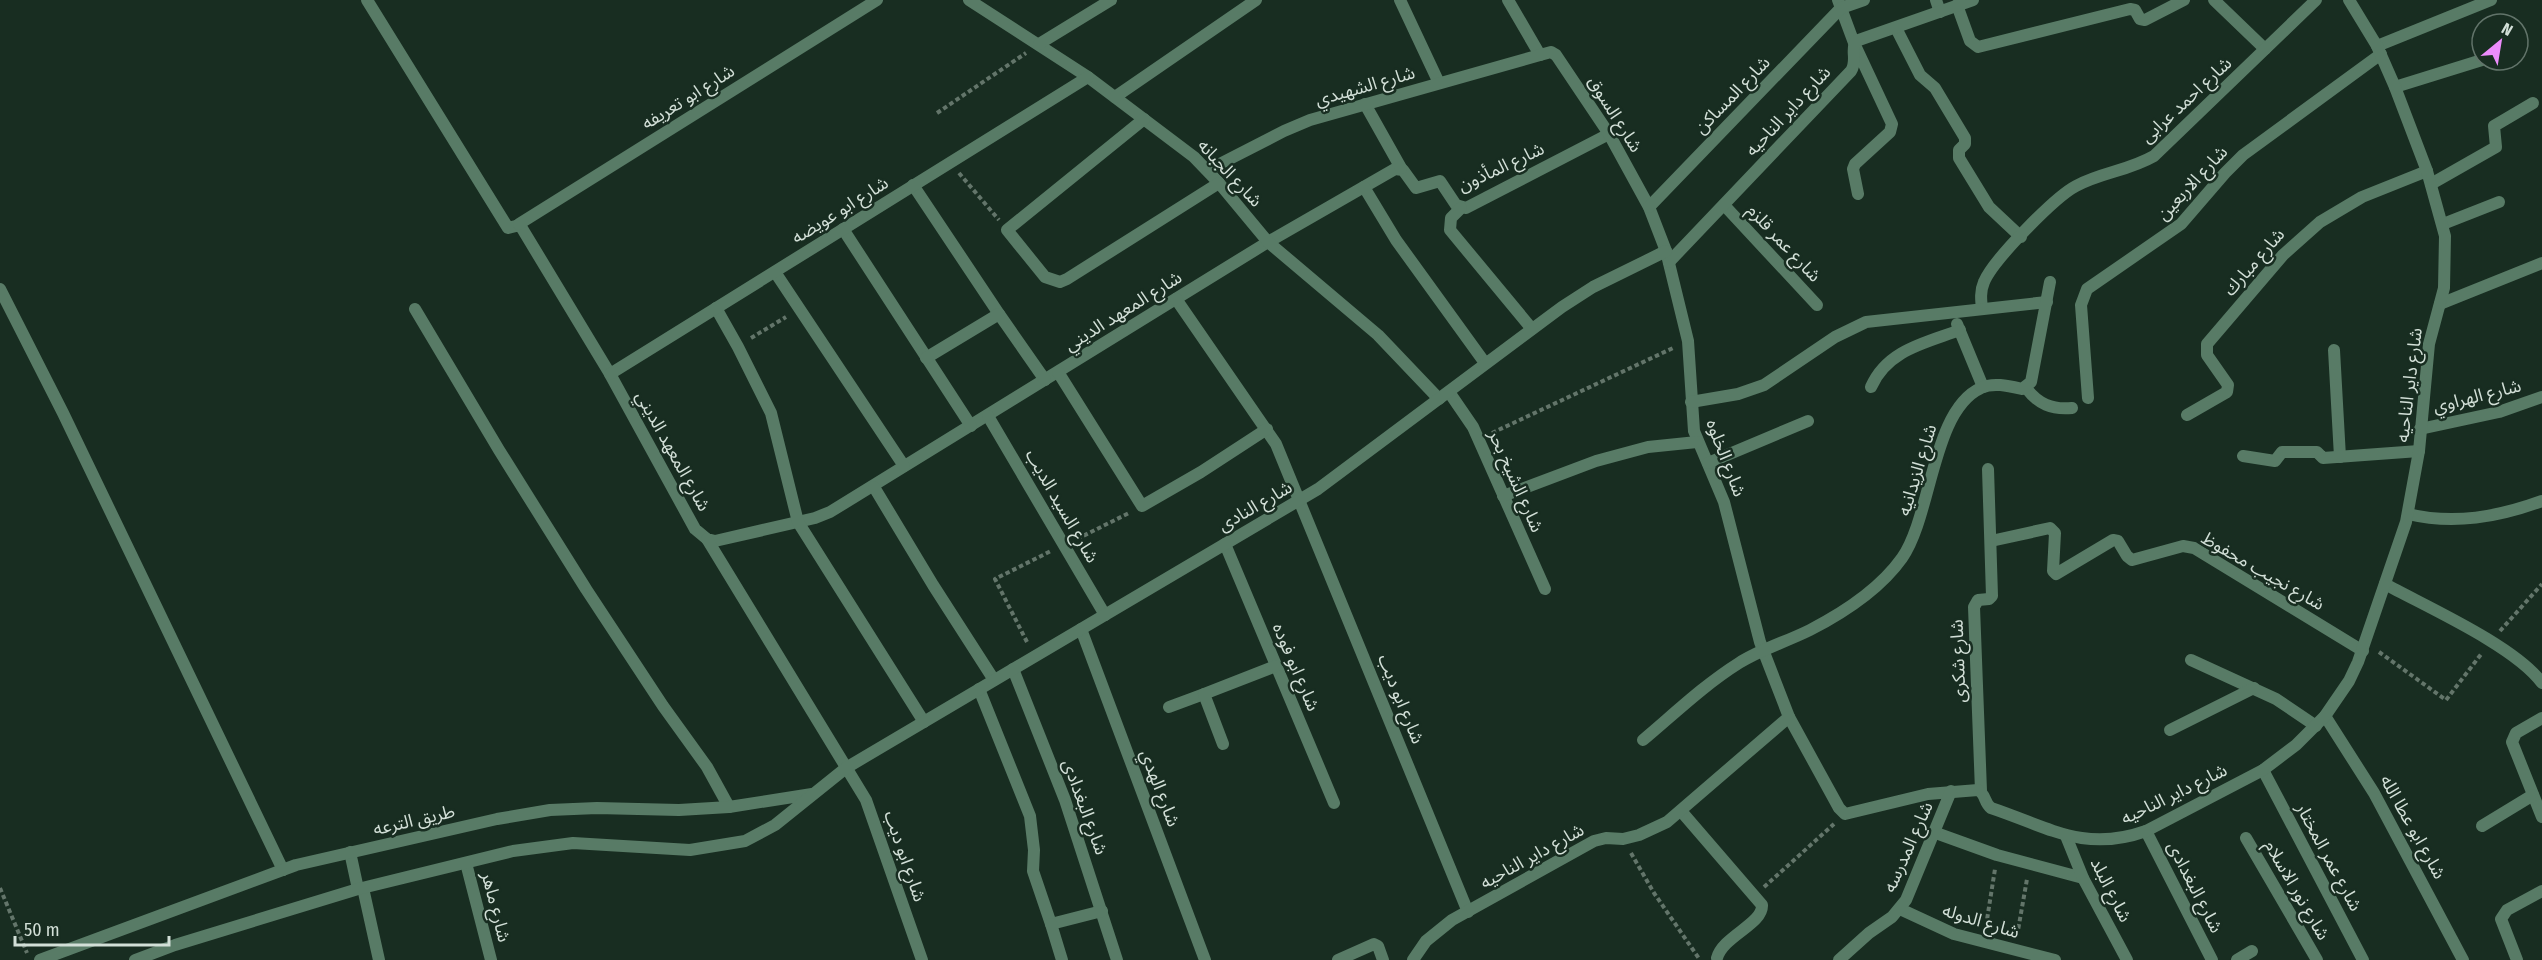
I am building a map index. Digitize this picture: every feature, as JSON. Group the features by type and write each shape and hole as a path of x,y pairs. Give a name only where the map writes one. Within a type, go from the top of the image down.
{"street":[{"name":"شارع المعهد الديني","path":"367,0 508,228 519,224 610,374 695,529 707,538 723,540 830,512 874,487 904,466 1268,242"},
{"name":"شارع ابو تعريفه","path":"519,224 877,0"},
{"name":"شارع الجبانه","path":"969,0 1088,77 1208,170 1268,242 1378,335 1444,396"},
{"path":"1039,44 1111,0"},
{"path":"1115,97 1256,0"},
{"path":"1400,0 1439,83"},
{"path":"1508,0 1540,55"},
{"path":"1858,194 1853,169 1855,164 1890,132 1892,124 1854,43 1839,4 1864,0"},
{"path":"1854,43 1858,39 1896,28 1938,6 1957,5 1973,0"},
{"path":"1957,5 1970,41 1978,47 2130,9 2135,10 2140,19 2145,20 2184,0"},
{"path":"2214,0 2265,49"},
{"name":"شارع احمد عرابى","path":"1982,309 1981,292 1985,279 2048,207 2071,189 2097,177 2130,169 2154,156 2316,0"},
{"name":"شارع داير الناحيه","path":"1981,791 1991,808 2066,836 2097,841 2113,840 2146,831 2263,770 2296,745 2316,726 2349,681 2364,646 2408,514 2419,451 2428,344 2440,304 2446,271 2443,224 2427,171 2379,50 2349,0"},
{"name":"شارع الاربعين","path":"2088,398 2081,304 2087,289 2181,224 2243,155 2379,50 2491,0"},
{"name":"شارع المساكن","path":"1649,207 1839,4"},
{"path":"1896,28 1920,75 1935,88 1965,138 1965,144 1959,150 1959,158 1989,207 2021,237"},
{"name":"شارع داير الناحيه","path":"1668,257 1724,205 1851,70 1855,63 1854,43"},
{"name":"شارع السوق","path":"1540,55 1551,52 1556,55 1609,134 1649,207"},
{"name":"شارع الشهيدي","path":"1208,170 1310,120 1540,55"},
{"path":"2395,87 2470,64"},
{"name":"شارع ابو عويضه","path":"610,374 1088,77"},
{"path":"2431,184 2496,147 2494,126 2533,103"},
{"path":"1268,242 1395,169 1401,168 1365,104"},
{"path":"1144,119 1007,230 1045,277 1059,282 1219,183"},
{"name":"شارع المأذون","path":"1401,168 1416,188 1437,181 1442,183 1456,205 1466,208 1609,134"},
{"name":"شارع مبارك","path":"2187,415 2227,392 2228,385 2207,355 2207,344 2289,249 2340,208 2427,171"},
{"path":"914,185 1045,380"},
{"path":"1364,187 1396,240 1485,363"},
{"path":"2443,224 2499,202"},
{"name":"شارع عمر قلزم","path":"1724,205 1817,305"},
{"name":"شارع الخلوه","path":"1649,207 1668,257 1688,341 1692,377 1692,419 1697,442 1708,463 1730,522 1763,650 1789,717"},
{"path":"1461,208 1451,218 1450,230 1532,329"},
{"path":"843,229 970,426"},
{"name":"شارع النادى","path":"846,768 1301,500 1444,396 1485,363 1593,287 1668,257"},
{"path":"2440,304 2542,263"},
{"path":"775,272 904,466"},
{"path":"2026,388 2031,382 2050,282"},
{"path":"0,289 74,434 283,870"},
{"name":"شارع ابو ديب","path":"1176,299 1267,429 1301,500 1468,912"},
{"path":"1691,402 1738,394 1764,385 1835,337 1866,322 2047,302"},
{"path":"716,308 771,413 798,522 924,722"},
{"path":"415,309 499,450 580,579 663,706 707,767 729,807"},
{"path":"1953,313 1983,387 2002,385 2026,388 2041,403 2061,409 2072,408"},
{"path":"926,358 999,314"},
{"path":"1871,387 1881,369 1897,355 1960,330"},
{"path":"2334,350 2340,457"},
{"path":"1058,372 1142,506 1202,472 1267,429"},
{"name":"شارع الزيدانيه","path":"1643,740 1720,676 1763,650 1802,634 1832,618 1879,584 1895,569 1916,532 1951,419 1964,400 1983,387"},
{"name":"شارع الشيخ بحر","path":"1444,396 1466,414 1545,589"},
{"name":"شارع الهراوي","path":"2420,429 2499,412 2542,397"},
{"name":"شارع السيد الديب","path":"988,416 1105,615"},
{"path":"1708,463 1808,421"},
{"path":"1503,496 1596,461 1648,447 1697,442"},
{"path":"2243,456 2275,461 2282,452 2317,452 2322,458 2419,451"},
{"name":"شارع شكرى","path":"1981,791 1974,607 1978,600 1989,599 1992,596 1988,469"},
{"path":"874,487 994,680"},
{"path":"2408,514 2434,519 2463,520 2505,513 2542,501"},
{"name":"شارع نجيب محفوظ","path":"1991,541 2050,528 2055,533 2053,571 2056,574 2113,540 2118,541 2129,558 2135,560 2188,546 2364,646"},
{"name":"شارع ابو ديب","path":"707,538 874,818 922,960"},
{"name":"شارع ابو فوده","path":"1225,544 1334,803"},
{"path":"2385,584 2491,641 2519,660 2542,682"},
{"name":"شارع الهدي","path":"1081,629 1205,960"},
{"path":"2192,660 2276,699 2316,726"},
{"path":"1169,707 1276,666"},
{"name":"شارع البغدادى","path":"1013,669 1065,800 1117,960"},
{"path":"2170,730 2254,688"},
{"path":"979,689 1030,816 1034,850 1033,871 1062,960"},
{"path":"1204,694 1224,744"},
{"name":"شارع ابو عطا الله","path":"2325,716 2380,803 2463,960"},
{"path":"1789,717 1839,808 1845,814 1905,799 1951,791 1981,791"},
{"name":"شارع داير الناحيه","path":"1413,960 1426,941 1439,929 1594,841 1606,838 1623,839 1653,830 1681,811 1789,717"},
{"path":"2542,718 2516,733 2512,742 2542,818"},
{"name":"طريق الترعه","path":"135,960 175,945 360,889 513,851 573,843 690,850 716,848 745,841 775,825 846,768"},
{"name":"شارع عمر المختار","path":"2263,770 2363,960"},
{"name":"شارع المدرسه","path":"1839,960 1900,909 1911,890 1951,791"},
{"name":"طريق الترعه","path":"40,960 283,870 350,852 497,819 550,810 597,808 679,810 729,807 813,794"},
{"path":"2482,826 2533,795"},
{"path":"1681,811 1762,905 1761,913 1725,944 1717,959"},
{"name":"شارع البغدادى","path":"2146,831 2212,960"},
{"path":"1935,833 1997,855 2084,878"},
{"name":"شارع البلد","path":"2066,836 2084,878 2127,960"},
{"name":"شارع نور الاسلام","path":"2246,838 2317,960"},
{"path":"350,852 379,960"},
{"name":"شارع ماهر","path":"466,863 490,960"},
{"path":"2517,960 2501,919 2507,910 2542,891"},
{"name":"شارع الدوله","path":"1900,909 1944,930 2055,960"},
{"path":"1051,924 1102,911"},
{"path":"1338,960 1374,944 1378,946 1383,960"},
{"path":"2237,960 2252,951"}],"path":[{"path":"937,113 1039,44"},
{"path":"951,163 1007,230"},
{"path":"738,347 799,308"},
{"path":"1478,440 1688,341"},
{"path":"1035,656 996,579 1142,506"},
{"path":"2364,646 2446,700 2491,641 2542,584"},
{"path":"1755,896 1845,814"},
{"path":"1623,839 1654,893 1700,960"},
{"path":"1984,942 1997,855"},
{"path":"2014,950 2030,863"},
{"path":"0,888 30,960"}]}
